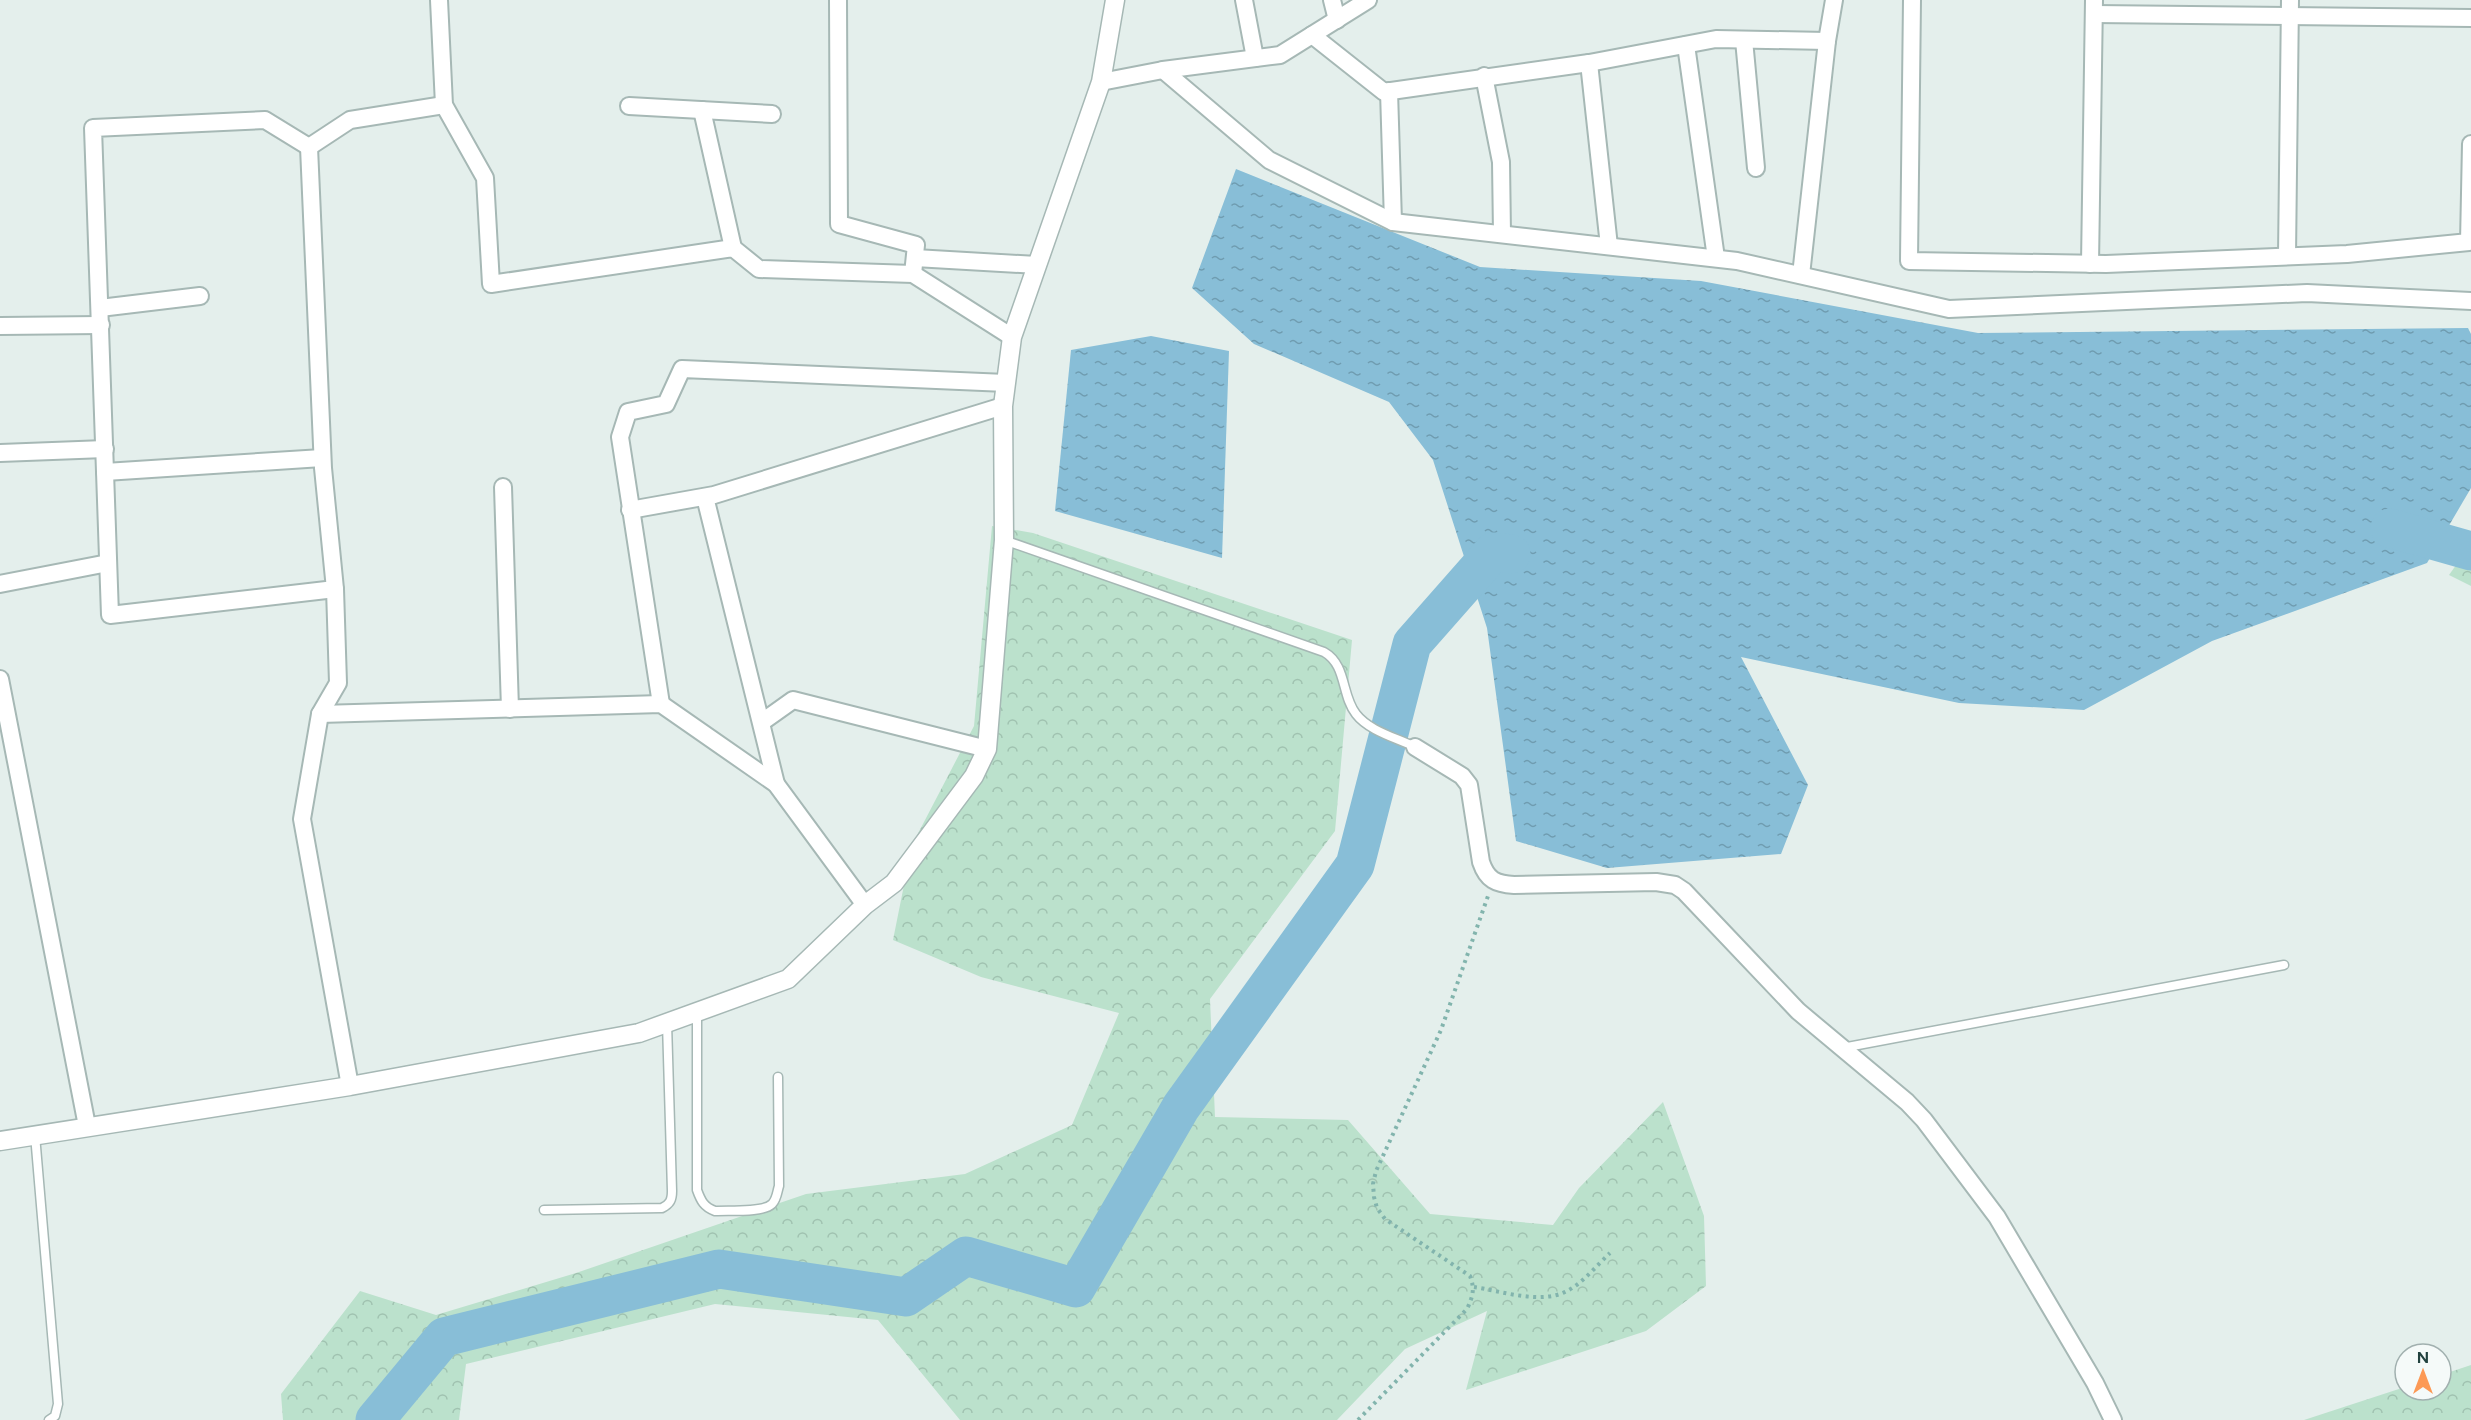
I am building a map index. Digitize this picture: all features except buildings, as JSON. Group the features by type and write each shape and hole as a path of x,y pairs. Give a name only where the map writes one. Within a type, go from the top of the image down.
{"street":[{"path":"439,0 444,105 485,178 491,284 733,248"},
{"path":"838,0 839,224 916,245 914,266"},
{"path":"0,1141 350,1086 639,1033 788,979 865,904 894,883 974,776 987,749 1004,540 1004,406 1012,337 1101,82 1115,0"},
{"path":"1244,0 1255,58"},
{"path":"1332,0 1337,20"},
{"path":"1101,82 1163,70 1280,55 1368,0"},
{"path":"1801,275 1827,41 1834,0"},
{"path":"1912,0 1909,261 2090,264 2347,254 2469,242 2471,144"},
{"path":"2090,264 2094,7 2290,7 2471,18"},
{"path":"2287,256 2290,7"},
{"path":"1312,35 1384,92 1484,76 1589,63 1716,39 1827,41"},
{"path":"1744,40 1756,168"},
{"path":"1686,45 1716,258"},
{"path":"1589,63 1609,246"},
{"path":"1163,70 1269,160 1393,222 1737,261 1949,309 2307,293 2471,301"},
{"path":"1484,76 1501,162 1502,234"},
{"path":"1389,91 1393,222"},
{"path":"309,147 350,120 444,105"},
{"path":"629,106 772,114"},
{"path":"702,110 733,248 759,268 1037,265"},
{"path":"309,147 265,120 93,128 110,615 335,589"},
{"path":"309,147 322,458 335,589 338,683 320,714 302,819 350,1086"},
{"path":"914,266 1012,337"},
{"path":"100,308 200,296"},
{"path":"0,326 101,325"},
{"path":"661,704 620,437 628,412 666,404 682,369 1006,383"},
{"path":"630,510 705,496 1004,406"},
{"path":"0,453 105,448"},
{"path":"105,472 322,458"},
{"path":"503,487 510,708"},
{"path":"705,496 776,784"},
{"path":"0,584 108,563"},
{"path":"0,679 87,1126"},
{"path":"762,722 793,700 987,749"},
{"path":"320,714 661,704 776,784 865,904"},
{"path":"1415,747 1462,776 1469,784 1481,862 1485,874 1493,881 1514,885 1656,882 1674,885 1683,891 1798,1011 1916,1110 1989,1205 2095,1383 2114,1420"}],"lane":[{"path":"1004,540 1324,652 1338,665 1356,714 1371,726 1415,747"},
{"path":"1842,1048 2284,965"},
{"path":"697,1012 697,1190 700,1200 707,1208 715,1211 765,1209 773,1204 779,1186 778,1077"},
{"path":"544,1210 662,1208 672,1199 667,1023"},
{"path":"35,1135 58,1404 55,1416 49,1420"}],"path":[{"path":"1358,1420 1467,1309 1473,1297 1474,1287 1470,1276 1385,1219 1377,1208 1373,1184 1381,1157 1441,1030 1493,881"},
{"path":"1474,1287 1538,1297 1554,1296 1568,1291 1610,1253"}],"green space":[{"path":"992,526 1033,533 1352,640 1335,831 1210,999 1215,1117 1348,1120 1430,1214 1553,1225 1579,1188 1663,1102 1704,1216 1706,1286 1646,1331 1466,1390 1487,1311 1405,1349 1337,1420 960,1420 878,1320 715,1304 466,1364 459,1420 283,1420 281,1394 360,1291 436,1315 576,1273 806,1194 965,1174 1072,1125 1119,1013 981,977 893,940 912,845 974,726"},
{"path":"2471,544 2471,586 2449,575"},
{"path":"2471,1365 2471,1420 2304,1420 2393,1391 2393,1402 2453,1402 2453,1371"}],"water":[{"path":"1236,169 1480,267 1701,281 1978,333 2468,328 2471,334 2471,488 2427,563 2212,641 2084,710 1959,703 1741,657 1808,785 1781,854 1607,868 1516,841 1487,628 1433,460 1389,402 1254,344 1192,288"},
{"path":"1151,336 1229,351 1222,558 1055,511 1071,350"}],"waterway":[{"path":"2390,528 2471,551"},
{"path":"375,1420 444,1337 719,1269 906,1297 966,1256 1076,1288 1181,1107 1355,865 1412,644 1493,552 1511,554"}]}
